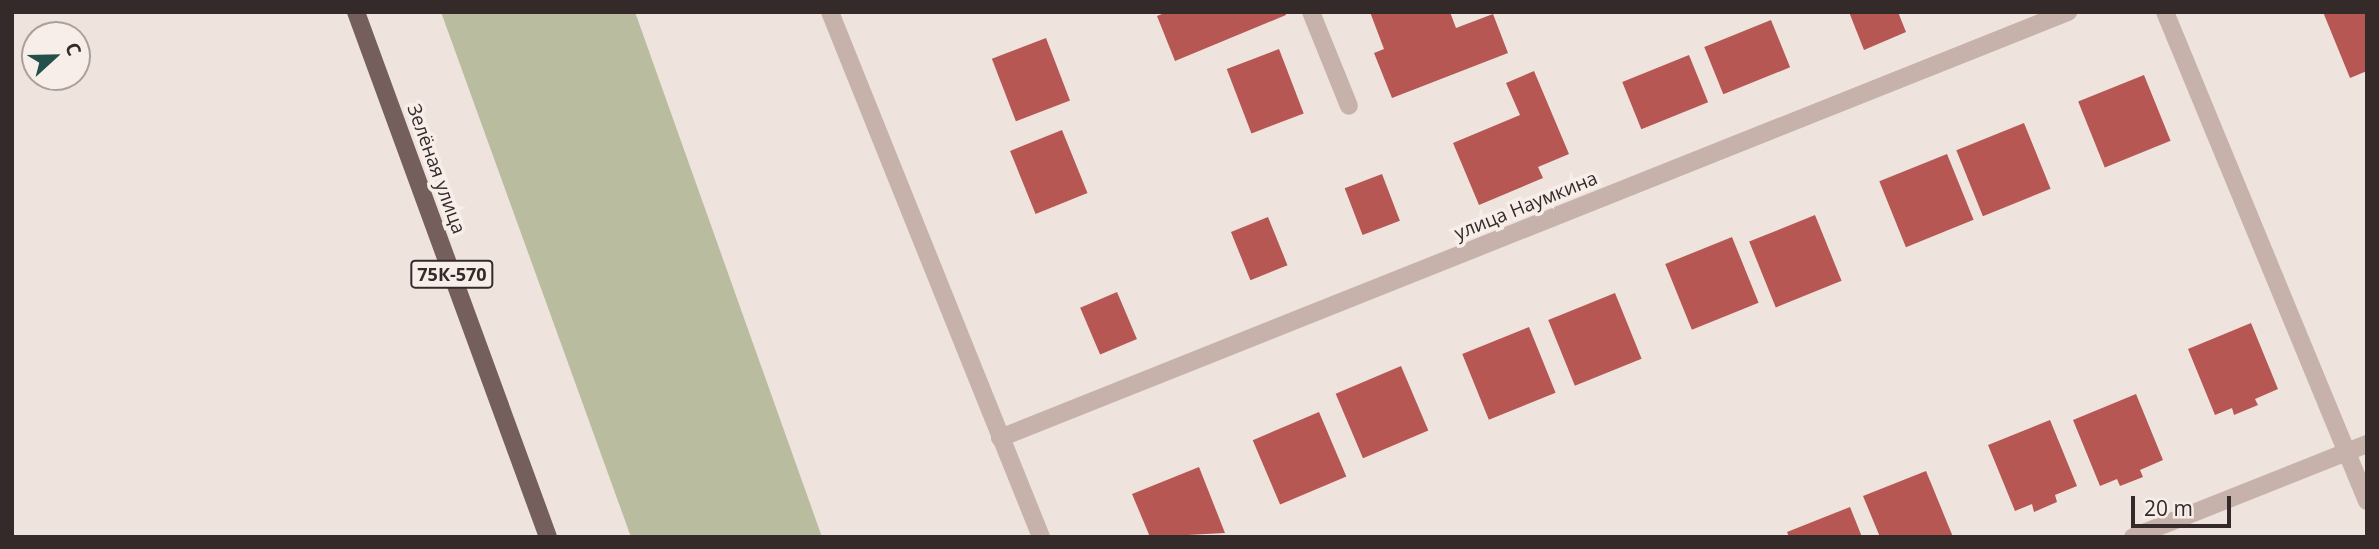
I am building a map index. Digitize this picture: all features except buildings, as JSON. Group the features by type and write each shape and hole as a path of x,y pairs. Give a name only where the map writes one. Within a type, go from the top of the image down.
{"main road":[{"name":"Зелёная улица","path":"356,12 548,537"}],"street":[{"path":"830,12 1041,537"},
{"path":"1311,12 1349,106"},
{"name":"улица Наумкина","path":"1000,438 2068,12"},
{"path":"2165,12 2367,501"},
{"path":"2133,537 2367,444"}],"green space":[{"path":"441,12 635,12 822,537 631,537"}]}
